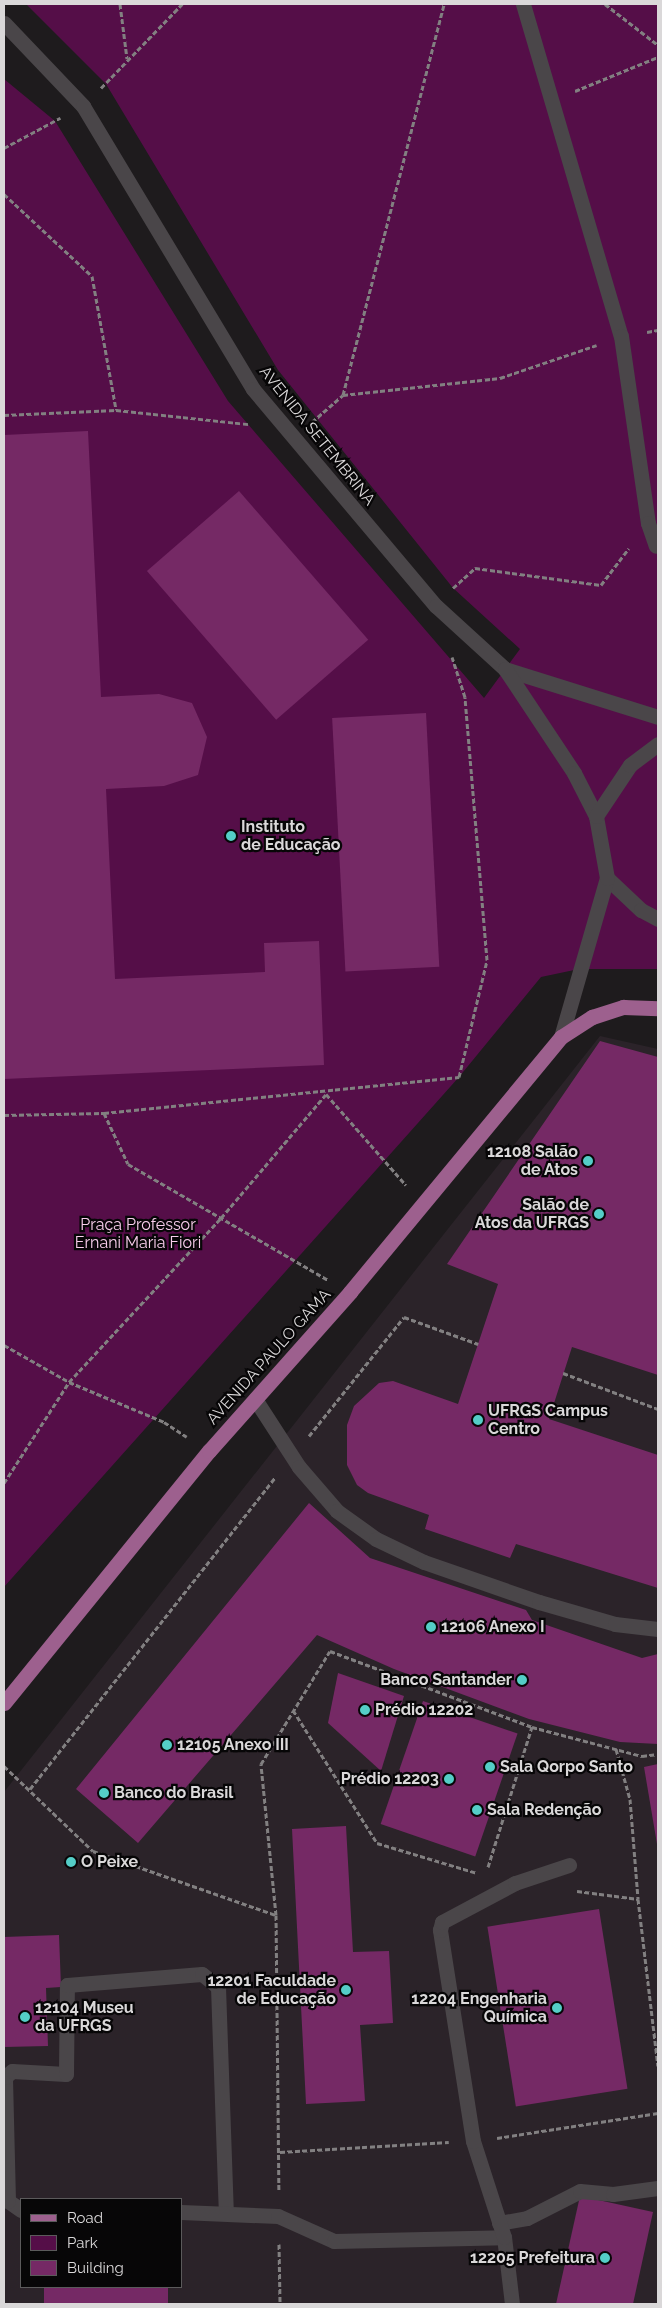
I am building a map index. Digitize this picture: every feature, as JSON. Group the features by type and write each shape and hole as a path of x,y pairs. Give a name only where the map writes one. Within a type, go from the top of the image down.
{"main road":[{"name":"AVENIDA PAULO GAMA","path":"6,1698 209,1451 350,1292 561,1036 592,1017 623,1007 658,1008"}],"street":[{"path":"523,4 622,336 648,523 656,546"},
{"name":"AVENIDA SETEMBRINA","path":"4,23 83,106 253,389 436,606 505,670 658,717"},
{"name":"AVENIDA PAULO GAMA","path":"505,670 574,773 596,816 607,878 561,1036"},
{"path":"596,816 630,765 658,744"},
{"path":"607,878 641,910 658,919"},
{"path":"255,1399 292,1457 337,1511 376,1539 424,1562 615,1624 658,1629"},
{"path":"512,2304 502,2230 473,2141 440,1930 442,1922 515,1883 569,1865"},
{"path":"20,2209 8,2201 5,2077 12,2071 66,2074 67,1985 202,1974 218,1987 226,2211"},
{"path":"182,2212 226,2211 278,2216 334,2241 502,2230 580,2191 613,2194 658,2188"}],"path":[{"path":"120,4 127,60"},
{"path":"4,148 83,106 182,4"},
{"path":"343,395 444,4"},
{"path":"605,4 658,45"},
{"path":"551,101 658,57"},
{"path":"4,194 92,276 116,410"},
{"path":"4,416 116,410 248,424 292,437 343,395 500,378 622,336 658,330"},
{"path":"436,606 475,568 601,585 648,523"},
{"path":"4,1115 104,1113 326,1094 459,1077 487,960 465,698 450,652"},
{"path":"326,1094 423,1205"},
{"path":"4,1483 69,1382 221,1218 326,1094"},
{"path":"104,1113 128,1164 350,1292"},
{"path":"30,1789 404,1317 478,1344"},
{"path":"4,1345 69,1382 164,1422 209,1451"},
{"path":"563,1374 658,1408"},
{"path":"276,1915 261,1764 330,1651 532,1727 642,1756 658,1754"},
{"path":"485,1876 532,1727"},
{"path":"616,1748 630,1799 638,1899"}],"shaded area":[{"name":"UFRGS Campus Centro","path":"600,1036 658,1049 658,2304 4,2304 4,1792"}],"green space":[{"name":"Praça Professor Ernani Maria Fiori","path":"26,4 658,4 658,969 579,969 541,977 459,1077 4,1587 4,79 55,121 228,401 484,698 520,649 453,588 278,370 106,84"}],"building":[{"path":"88,431 101,697 159,694 192,703 207,737 198,775 164,786 106,789 115,979 265,972 264,943 319,941 324,1065 4,1079 4,435"},
{"path":"239,491 368,640 276,720 147,571"},
{"path":"426,713 439,967 345,972 332,718"},
{"path":"600,1041 658,1057 658,1375 572,1347 549,1419 658,1455 658,1588 516,1544 510,1558 425,1529 429,1515 368,1493 357,1485 347,1465 347,1425 354,1406 379,1383 393,1381 458,1404 498,1284 447,1264"},
{"name":"12106 Anexo I","path":"309,1503 370,1558 526,1610 532,1620 642,1658 658,1654 658,1744 620,1742 529,1719 394,1669 317,1635 138,1843 76,1789"},
{"name":"Prédio 12202","path":"338,1673 404,1696 381,1771 328,1723"},
{"name":"Prédio 12203","path":"423,1701 518,1734 475,1856 381,1824"},
{"path":"658,1764 658,1844 657,1844 644,1767"},
{"name":"12201 Faculdade de Educação","path":"346,1826 353,1952 389,1951 393,2023 360,2025 365,2101 306,2104 292,1829"},
{"name":"12204 Engenharia Química","path":"599,1909 627,2089 516,2106 487,1927"},
{"name":"12104 Museu da UFRGS","path":"59,1935 61,1987 46,1988 48,2046 4,2047 4,1937"},
{"name":"12205 Prefeitura","path":"580,2196 653,2212 633,2304 556,2304"},
{"path":"44,2288 168,2288 168,2304 44,2304"}],"place":[{"name":"Instituto de Educação","path":"231,836"},
{"name":"12108 Salão de Atos","path":"588,1161"},
{"name":"Salão de Atos da UFRGS","path":"599,1214"},
{"name":"UFRGS Campus Centro","path":"478,1420"},
{"name":"12106 Anexo I","path":"431,1627"},
{"name":"Banco Santander","path":"522,1680"},
{"name":"Prédio 12202","path":"365,1710"},
{"name":"12105 Anexo III","path":"167,1745"},
{"name":"Sala Qorpo Santo","path":"490,1767"},
{"name":"Prédio 12203","path":"449,1779"},
{"name":"Banco do Brasil","path":"104,1793"},
{"name":"Sala Redenção","path":"477,1810"},
{"name":"O Peixe","path":"71,1862"},
{"name":"12201 Faculdade de Educação","path":"346,1990"},
{"name":"12204 Engenharia Química","path":"557,2008"},
{"name":"12104 Museu da UFRGS","path":"25,2017"},
{"name":"12205 Prefeitura","path":"605,2258"}]}
